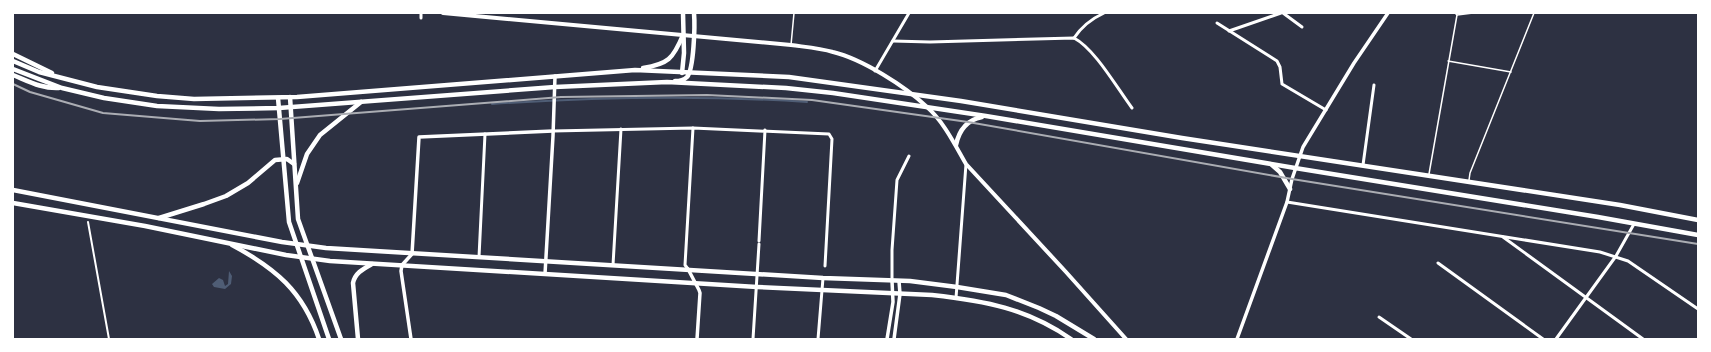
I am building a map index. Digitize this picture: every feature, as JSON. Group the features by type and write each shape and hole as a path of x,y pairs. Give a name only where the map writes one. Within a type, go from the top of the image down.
{"main road":[{"path":"443,13 791,45 833,52 858,61 913,95 927,107 956,145 966,164 1126,339"},
{"path":"683,13 684,53 682,72 684,79"},
{"path":"684,79 689,72 694,36 694,13"},
{"path":"635,70 659,65 672,57 683,35"},
{"path":"13,54 70,80"},
{"path":"13,61 39,72 97,87 160,97 194,99 278,98 635,70 788,77 961,101 1298,157 1620,205 1698,220"},
{"path":"13,69 62,88 104,98 157,106 219,110 279,108 555,87 667,82 786,88 825,92 986,116 1698,236"},
{"path":"13,75 51,89 62,88"},
{"path":"667,82 684,79 692,84"},
{"path":"290,97 295,166 295,189 299,224 341,339"},
{"path":"278,98 289,222 329,339"},
{"path":"295,189 304,162 316,140 324,130 361,102"},
{"path":"956,145 957,138 968,122 972,119 986,116"},
{"path":"158,218 204,204 231,193 248,183 275,160 283,158 290,160 295,166"},
{"path":"1271,164 1280,172 1290,189"},
{"path":"13,190 282,242 326,248 823,278 899,281 957,286 1006,296 1038,308 1068,322 1094,339"},
{"path":"13,202 330,261 956,298 991,304 1032,316 1071,339"},
{"path":"227,242 267,266 286,282 311,317 319,339"},
{"path":"358,339 353,283 354,278 359,272 373,264"}],"street":[{"path":"421,13 421,18"},
{"path":"875,71 909,13"},
{"path":"1074,38 1081,28 1092,18 1104,13"},
{"path":"1229,31 1282,13 1302,27"},
{"path":"1237,339 1287,202 1298,157 1354,63 1388,13"},
{"path":"1217,23 1277,61 1280,67 1281,80 1284,86 1326,110"},
{"path":"893,41 930,42 1074,38 1081,41 1090,50 1132,108"},
{"path":"545,274 554,132 555,76"},
{"path":"1363,166 1374,85"},
{"path":"693,128 686,265 700,294 697,339"},
{"path":"411,339 402,265 412,254 419,137 621,129 693,128 765,130 826,134 832,136 826,266"},
{"path":"613,265 621,129"},
{"path":"753,339 765,130"},
{"path":"479,257 485,134"},
{"path":"888,339 893,294 892,250 897,180 909,156"},
{"path":"956,298 966,164"},
{"path":"1287,202 1616,256 1628,261 1698,309"},
{"path":"88,222 109,339"},
{"path":"1556,339 1616,256 1634,224"},
{"path":"1501,236 1643,339"},
{"path":"1438,263 1543,339"},
{"path":"818,339 823,278"},
{"path":"894,339 900,294 899,281"},
{"path":"1379,317 1411,339"}],"lane":[{"path":"791,45 794,13"},
{"path":"1457,15 1473,13"},
{"path":"1468,182 1470,173 1534,13"},
{"path":"1429,176 1457,15"},
{"path":"1448,61 1511,72"}],"water":[{"path":"229,271 232,276 231,284 225,289 214,287 212,284 219,278 223,280 225,286 228,284"}],"waterway":[{"path":"492,104 610,98 728,98 807,102"}],"railway":[{"path":"13,84 30,92 103,113 200,121 280,119 561,97 707,95 812,100 968,122 1292,179 1698,244"}]}
